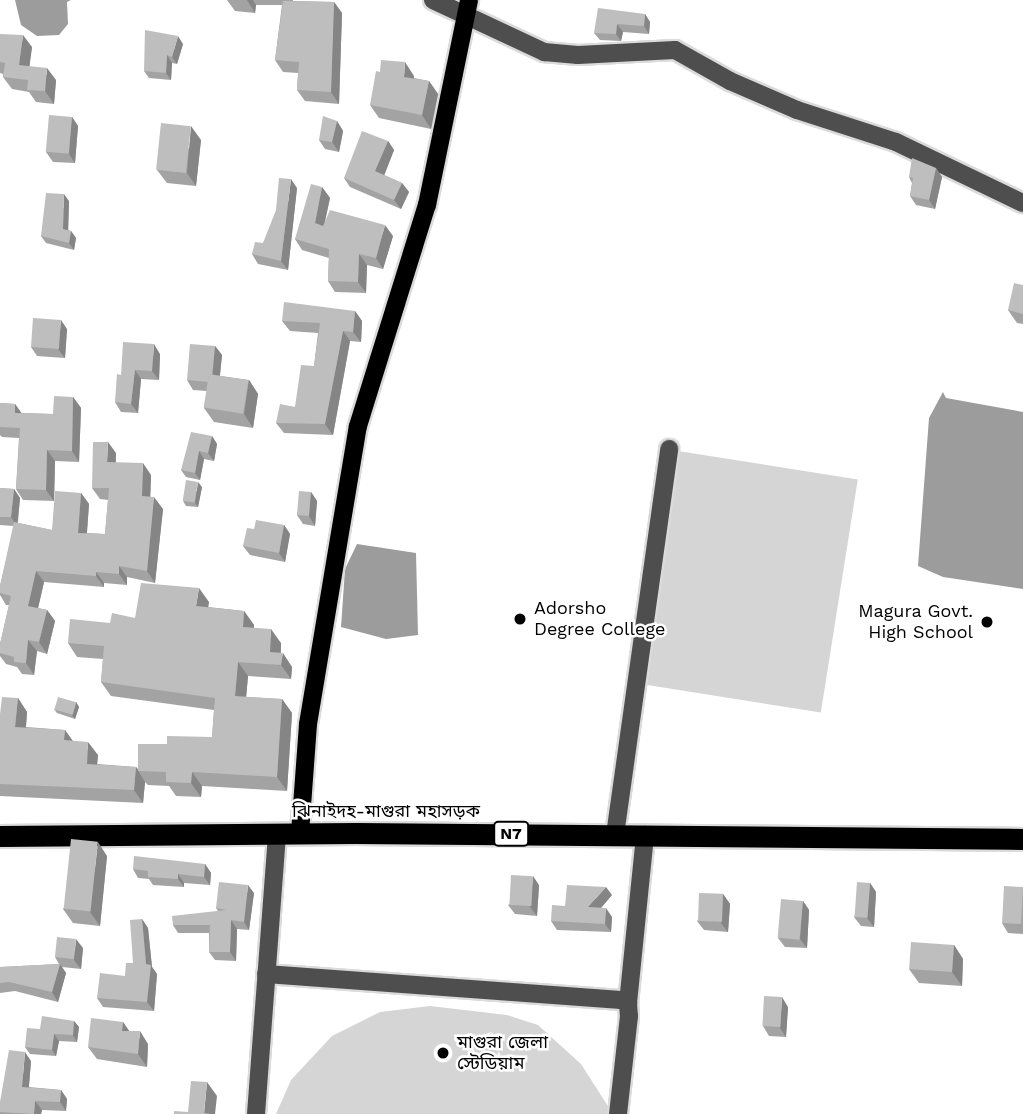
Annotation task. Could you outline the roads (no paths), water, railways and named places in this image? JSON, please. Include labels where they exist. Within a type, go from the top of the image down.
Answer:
[{"type":"highway","name":"ঝিনাইদহ-মাগুরা মহাসড়ক","points":[[0,836],[645,835],[1023,839]]},
{"type":"main road","points":[[300,834],[308,724],[358,426],[427,205],[467,8]]},
{"type":"street","points":[[433,0],[467,8],[544,52],[578,55],[675,50],[730,81],[797,110],[896,142],[1023,203]]},
{"type":"street","points":[[615,835],[669,449]]},
{"type":"street","points":[[256,1114],[277,834]]},
{"type":"street","points":[[618,1114],[645,835]]},
{"type":"street","points":[[266,974],[628,1003]]},
{"type":"place","name":"Adorsho Degree College","points":[[520,619]]},
{"type":"place","name":"Magura Govt. High School","points":[[987,622]]},
{"type":"place","name":"মাগুরা জেলা স্টেডিয়াম","points":[[443,1053]]}]
